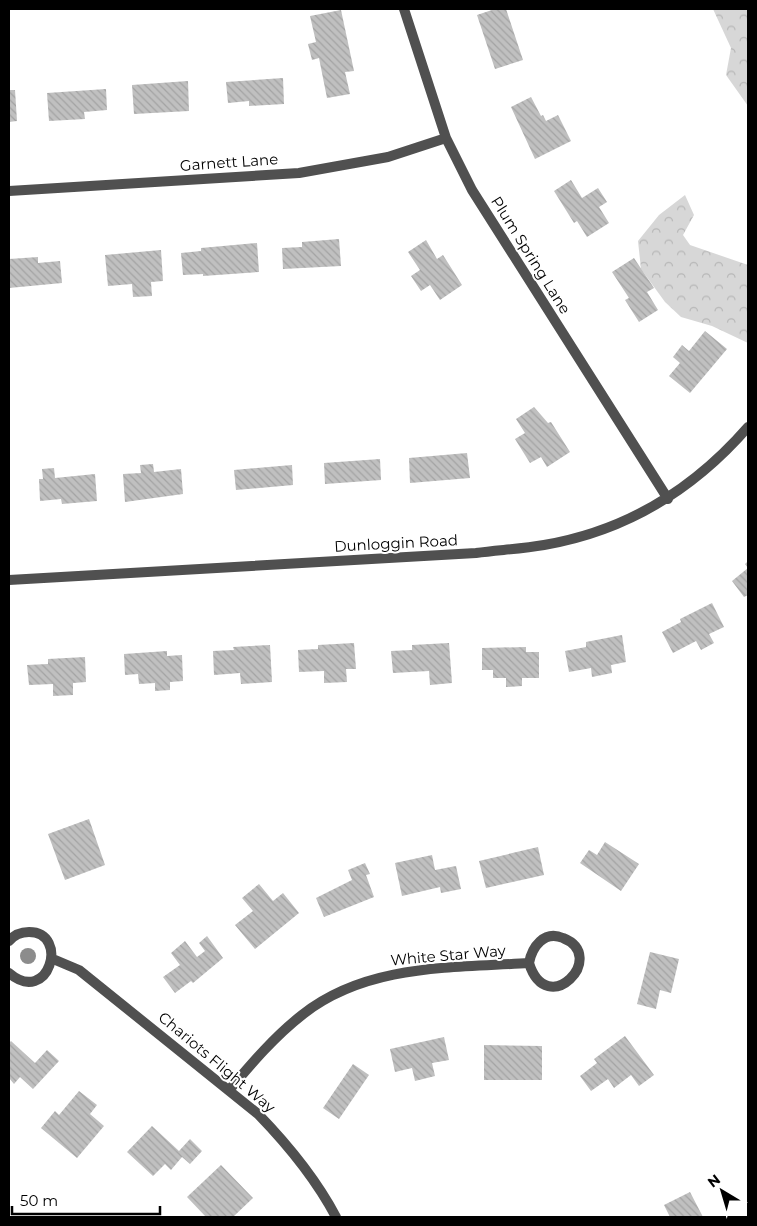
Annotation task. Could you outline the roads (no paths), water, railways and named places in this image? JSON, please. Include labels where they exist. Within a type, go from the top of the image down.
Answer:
[{"type":"street","name":"Plum Spring Lane","points":[[404,9],[446,138],[472,190],[668,499]]},
{"type":"street","name":"Garnett Lane","points":[[9,191],[299,173],[388,157],[446,138]]},
{"type":"street","name":"Dunloggin Road","points":[[9,580],[476,553],[536,546],[590,534],[626,522],[668,499],[706,471],[748,427]]},
{"type":"street","points":[[9,941],[13,936],[22,932],[33,932],[42,936],[50,945],[53,959],[49,970],[41,978],[29,982],[16,979],[9,973]]},
{"type":"street","points":[[551,936],[562,937],[572,943],[578,952],[580,965],[576,976],[565,985],[553,987],[540,983],[533,975],[529,963],[531,951],[538,942],[551,936]]},
{"type":"street","name":"Chariots Flight Way","points":[[53,959],[79,970],[230,1089],[281,1138],[328,1202],[336,1217]]},
{"type":"street","name":"White Star Way","points":[[230,1089],[260,1055],[302,1014],[356,985],[388,975],[421,970],[529,963]]}]
